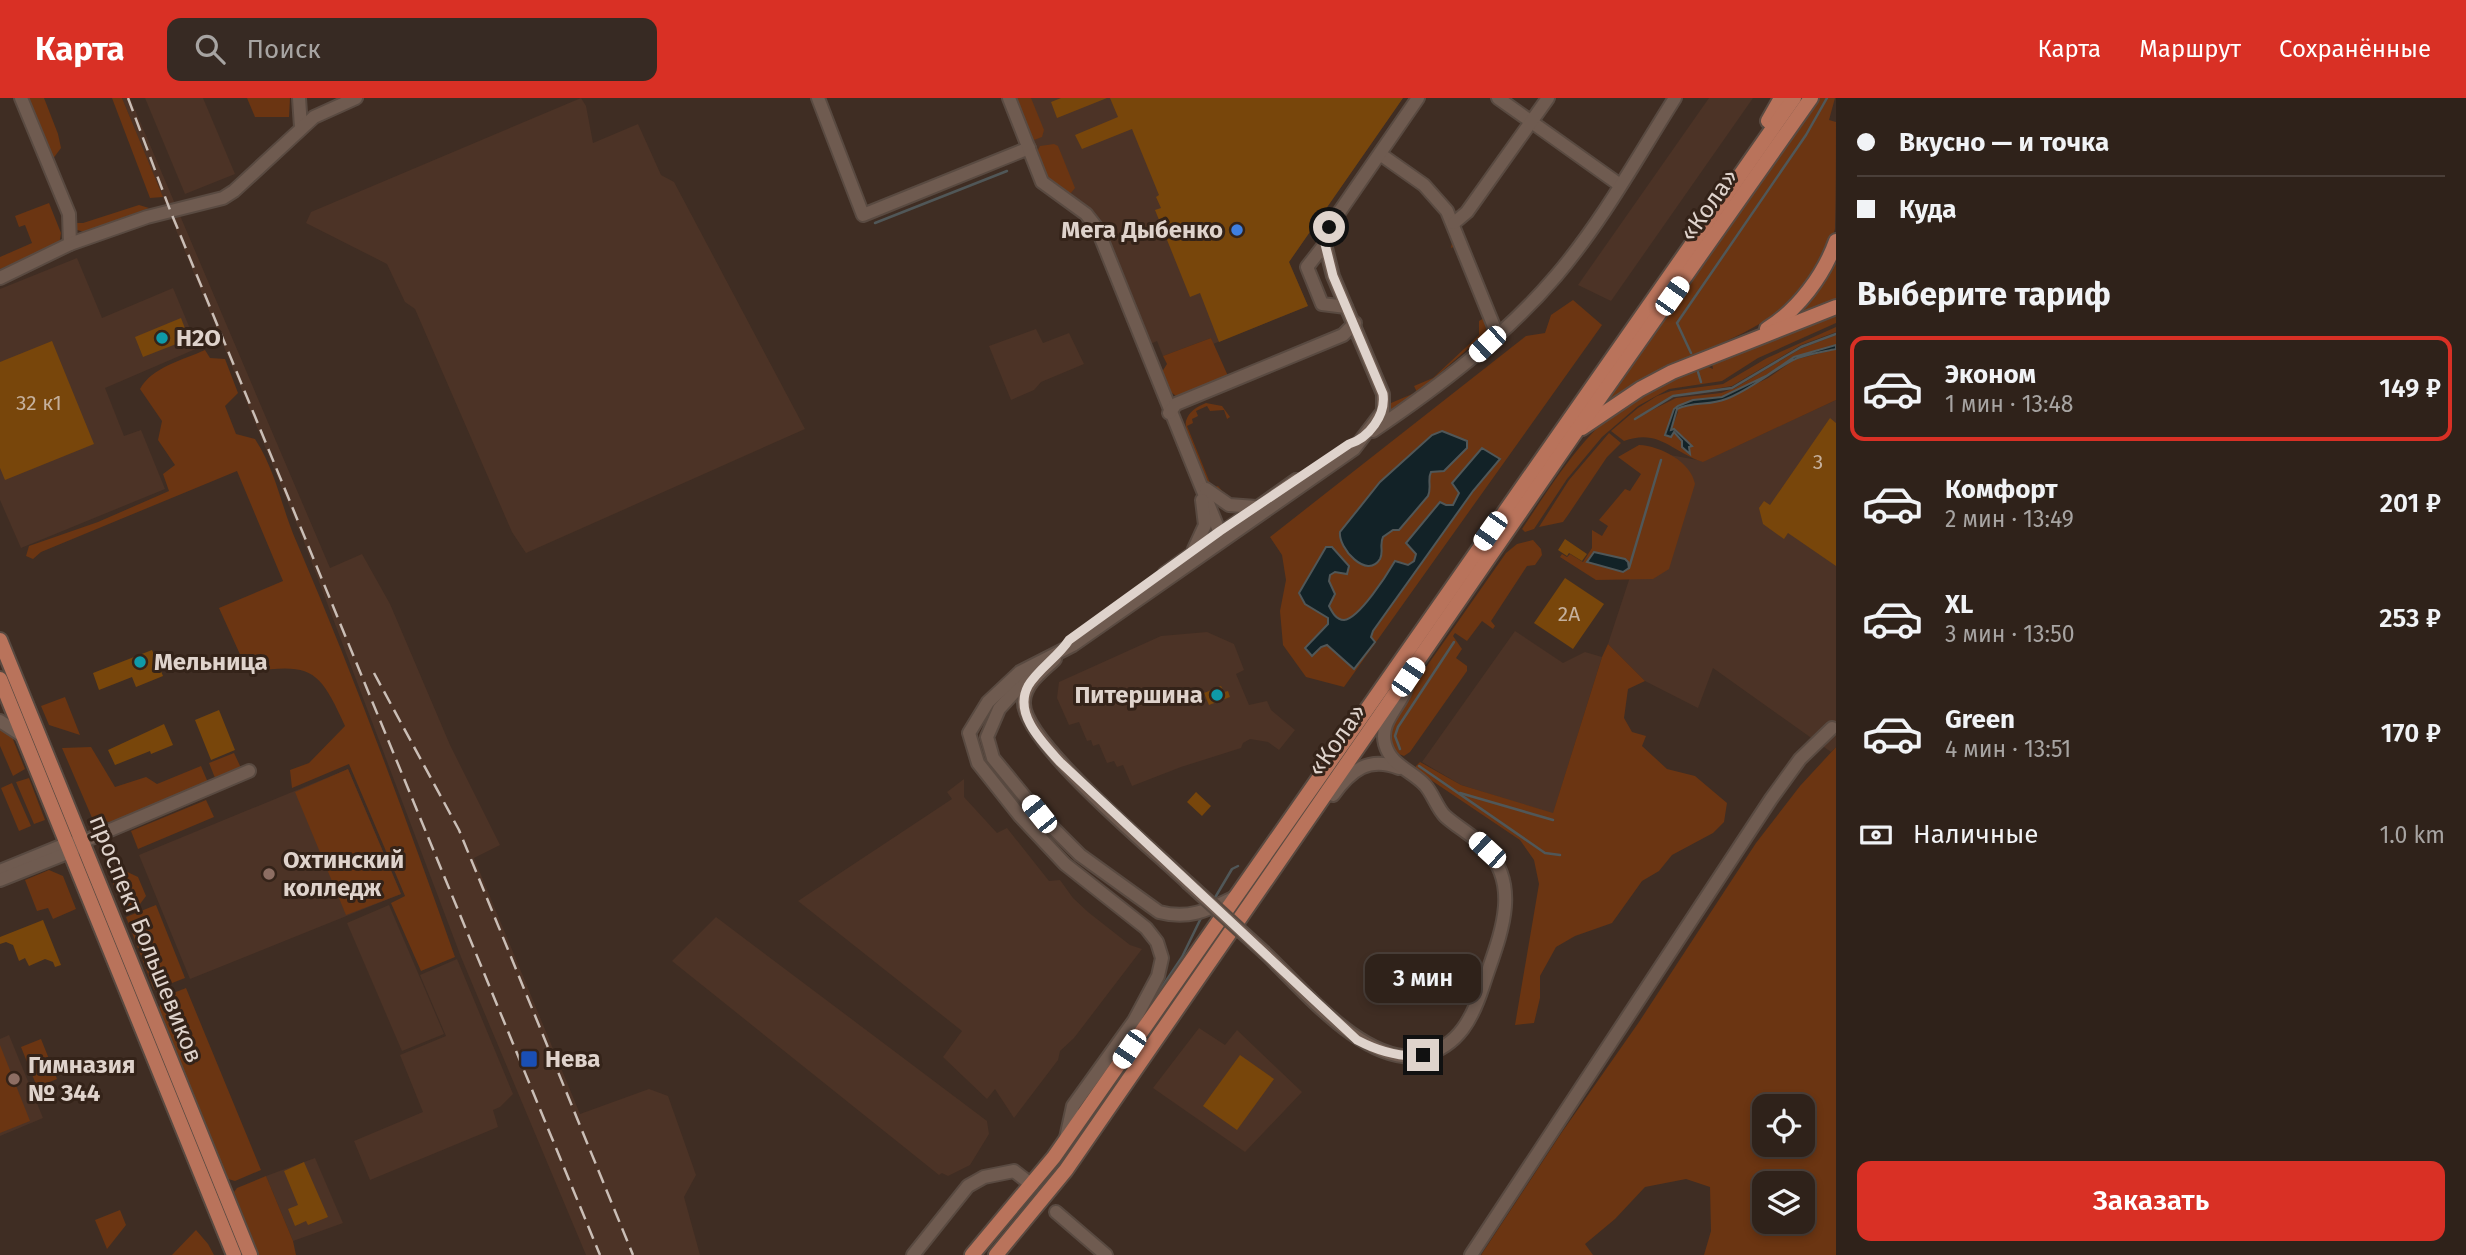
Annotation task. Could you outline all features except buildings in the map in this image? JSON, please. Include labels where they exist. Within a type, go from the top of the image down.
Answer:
[{"type":"main road","points":[[1718,206],[1743,158],[1781,98]]},
{"type":"main road","name":"«Кола»","points":[[972,1255],[1065,1142],[1794,98]]},
{"type":"main road","name":"«Кола»","points":[[996,1255],[1043,1199],[1811,98]]},
{"type":"main road","points":[[1709,358],[1752,338],[1792,309],[1823,269],[1836,241]]},
{"type":"main road","points":[[1576,433],[1640,389],[1672,372],[1836,307]]},
{"type":"main road","name":"проспект Большевиков","points":[[0,640],[4,663],[82,842],[250,1255]]},
{"type":"main road","name":"проспект Большевиков","points":[[0,678],[234,1255]]},
{"type":"street","points":[[21,98],[69,214],[70,244]]},
{"type":"street","points":[[299,98],[301,127]]},
{"type":"street","points":[[0,278],[70,244],[170,210],[223,198],[234,191],[301,127],[323,112],[356,98]]},
{"type":"street","points":[[818,98],[863,215],[1028,148]]},
{"type":"street","points":[[1009,98],[1042,182],[1086,214],[1097,228],[1154,374],[1164,391],[1169,413]]},
{"type":"street","points":[[1346,307],[1322,304],[1307,267],[1325,244],[1329,227],[1418,98]]},
{"type":"street","points":[[1498,98],[1620,185]]},
{"type":"street","points":[[1454,223],[1467,212],[1548,98]]},
{"type":"street","points":[[1408,677],[1408,689],[1388,719],[1384,737],[1394,762],[1424,784],[1444,814],[1487,850],[1497,864],[1504,885],[1506,906],[1503,925],[1475,1010],[1462,1031],[1441,1049],[1407,1057],[1371,1048],[1357,1040],[1060,762],[1034,731],[1025,713],[1024,701],[1028,685],[1062,652],[1069,640],[1192,553],[1219,538],[1256,507],[1425,396],[1497,334],[1558,273],[1620,185],[1675,98]]},
{"type":"street","points":[[1380,155],[1432,192],[1454,223],[1497,334]]},
{"type":"street","points":[[1235,898],[1197,915],[1172,916],[1159,912],[1080,855],[1039,814],[993,758],[987,737],[999,709],[1021,681],[1219,538],[1354,449],[1379,419],[1384,404],[1355,323],[1333,276],[1325,244]]},
{"type":"street","points":[[1169,413],[1184,401],[1343,335],[1355,323]]},
{"type":"street","points":[[1154,374],[1157,394],[1169,413],[1219,538]]},
{"type":"street","points":[[1164,391],[1184,401]]},
{"type":"street","points":[[1203,493],[1229,505],[1256,507]]},
{"type":"street","points":[[1192,553],[1205,525],[1203,493]]},
{"type":"street","points":[[1062,652],[1020,672],[988,702],[969,733],[978,763],[1065,864],[1146,928],[1157,942],[1162,958],[1158,976],[1134,1021],[1073,1106],[1065,1142]]},
{"type":"street","points":[[0,721],[23,736]]},
{"type":"street","points":[[1471,1255],[1771,799],[1800,759],[1832,727]]},
{"type":"street","points":[[1306,824],[1315,819],[1346,777],[1358,768],[1381,762],[1406,771]]},
{"type":"street","points":[[0,880],[249,771]]},
{"type":"street","points":[[0,871],[68,848]]},
{"type":"street","points":[[913,1255],[968,1186],[984,1177],[1014,1171],[1031,1185]]},
{"type":"street","points":[[1043,1199],[1105,1255]]},
{"type":"shaded area","points":[[28,98],[44,98],[58,134],[61,148],[52,160]]},
{"type":"shaded area","points":[[112,98],[122,98],[163,197],[150,198]]},
{"type":"shaded area","points":[[122,98],[130,98],[330,568],[362,554],[390,604],[450,745],[500,845],[474,858],[580,1114],[649,1089],[668,1096],[696,1175],[684,1197],[700,1255],[586,1255],[461,957],[304,542]]},
{"type":"shaded area","points":[[145,98],[203,98],[235,174],[185,194]]},
{"type":"shaded area","points":[[247,98],[290,98],[289,117],[255,117]]},
{"type":"shaded area","points":[[581,98],[586,106],[593,143],[638,124],[661,175],[674,182],[805,429],[526,553],[512,532],[415,309],[405,302],[387,264],[306,223],[311,212]]},
{"type":"shaded area","name":"Мега Дыбенко","points":[[1012,98],[1403,98],[1289,262],[1308,306],[1213,344],[1211,338],[1163,356],[1157,341],[1148,345],[1100,219],[1049,182]]},
{"type":"shaded area","points":[[1014,98],[1031,98],[1044,130],[1042,137],[1034,140],[1031,138]]},
{"type":"shaded area","points":[[1709,98],[1753,98],[1611,301],[1578,285]]},
{"type":"shaded area","points":[[1818,98],[1835,98],[1829,120],[1836,122],[1835,229],[1824,260],[1807,285],[1787,305],[1763,322],[1648,376],[1609,402],[1607,400]]},
{"type":"shaded area","points":[[1040,146],[1058,146],[1075,188],[1070,194],[1066,195],[1049,182],[1035,156]]},
{"type":"shaded area","points":[[49,203],[61,233],[60,240],[50,248],[0,269],[0,257],[32,243],[25,225],[19,227],[15,216]]},
{"type":"shaded area","points":[[139,205],[149,208],[84,232],[74,229],[73,223],[83,223]]},
{"type":"shaded area","points":[[1455,241],[1487,324],[1485,334],[1417,393],[1381,420],[1388,398],[1391,403],[1417,392],[1414,386],[1433,378],[1479,335],[1479,321],[1484,318],[1456,246],[1451,248],[1452,242]]},
{"type":"shaded area","points":[[77,258],[102,318],[173,288],[198,348],[105,388],[124,436],[141,430],[165,489],[21,548],[0,500],[0,289]]},
{"type":"shaded area","points":[[1836,260],[1836,301],[1790,319],[1825,281]]},
{"type":"shaded area","points":[[1573,300],[1602,325],[1344,687],[1306,677],[1283,645],[1280,611],[1286,580],[1282,555],[1270,537],[1526,336],[1545,333],[1551,315]]},
{"type":"shaded area","points":[[1836,310],[1836,323],[1758,358],[1722,381],[1669,389],[1638,406],[1602,437],[1567,479],[1534,529],[1525,532],[1522,529],[1579,448],[1621,407],[1672,379],[1704,365],[1713,369],[1712,363]]},
{"type":"shaded area","points":[[1836,327],[1836,332],[1801,345],[1732,386],[1673,396],[1634,419],[1676,398],[1721,393],[1735,388],[1800,349],[1836,335],[1836,345],[1794,357],[1766,376],[1722,397],[1693,400],[1674,409],[1665,435],[1674,432],[1689,453],[1691,445],[1675,429],[1671,430],[1677,409],[1696,402],[1726,399],[1768,378],[1794,360],[1836,349],[1836,400],[1703,462],[1656,439],[1647,437],[1624,441],[1611,431],[1657,396],[1671,391],[1723,384],[1767,358]]},
{"type":"shaded area","points":[[1036,329],[1043,343],[1069,333],[1084,364],[1041,382],[1034,390],[1011,400],[989,346]]},
{"type":"shaded area","points":[[1211,338],[1228,376],[1176,396],[1168,390],[1160,375],[1167,364],[1163,356]]},
{"type":"shaded area","points":[[1836,345],[1836,349],[1793,360],[1743,391],[1726,399],[1677,409],[1671,430],[1674,429],[1692,446],[1689,447],[1690,454],[1682,447],[1682,441],[1674,432],[1671,437],[1665,435],[1674,409],[1678,406],[1693,400],[1722,397],[1766,376],[1794,357]]},
{"type":"shaded area","points":[[205,350],[210,358],[225,359],[238,393],[225,406],[236,434],[255,439],[274,477],[292,530],[379,748],[455,957],[421,971],[391,903],[405,896],[349,764],[292,788],[290,770],[309,763],[345,726],[328,692],[319,681],[300,670],[286,668],[248,672],[219,608],[283,581],[237,471],[41,552],[33,559],[26,556],[29,546],[98,522],[169,491],[163,474],[175,465],[158,440],[162,421],[140,389],[145,381],[160,370]]},
{"type":"shaded area","points":[[1836,400],[1836,747],[1831,752],[1713,668],[1698,708],[1645,681],[1608,644],[1670,455],[1703,461]]},
{"type":"shaded area","points":[[1206,403],[1222,406],[1230,417],[1227,419],[1224,410],[1210,411],[1207,406],[1196,411],[1198,416],[1187,426],[1212,488],[1218,486],[1228,501],[1216,495],[1207,483],[1187,435],[1186,421],[1187,418]]},
{"type":"shaded area","points":[[1442,431],[1467,441],[1467,448],[1444,471],[1431,472],[1428,496],[1399,530],[1393,530],[1383,537],[1380,559],[1374,565],[1361,564],[1348,553],[1340,532],[1380,482],[1432,435]]},
{"type":"shaded area","points":[[1609,433],[1621,443],[1607,457],[1563,522],[1539,527],[1569,480]]},
{"type":"shaded area","points":[[1639,445],[1656,448],[1674,457],[1688,469],[1695,484],[1669,569],[1653,579],[1596,580],[1560,557],[1562,554],[1567,557],[1570,554],[1583,562],[1592,548],[1592,530],[1602,536],[1608,526],[1599,520],[1625,489],[1630,491],[1641,474],[1618,457]]},
{"type":"shaded area","points":[[1482,448],[1500,459],[1473,491],[1373,631],[1371,637],[1375,642],[1354,669],[1327,645],[1312,656],[1305,648],[1328,624],[1328,618],[1305,604],[1299,593],[1326,547],[1332,547],[1349,566],[1347,574],[1335,572],[1330,575],[1329,581],[1335,594],[1329,606],[1337,617],[1344,620],[1365,604],[1395,561],[1408,565],[1414,561],[1416,554],[1406,543],[1440,502],[1453,505],[1459,493],[1452,483]]},
{"type":"shaded area","points":[[1533,540],[1541,549],[1542,555],[1535,565],[1527,566],[1491,621],[1495,626],[1493,629],[1482,621],[1467,641],[1455,633],[1453,636],[1462,649],[1456,658],[1467,666],[1467,671],[1410,752],[1404,756],[1396,753],[1391,740],[1391,728],[1401,703],[1506,553],[1517,544]]},
{"type":"shaded area","points":[[1594,552],[1625,559],[1629,568],[1623,572],[1587,562]]},
{"type":"shaded area","points":[[1515,631],[1563,663],[1585,652],[1602,657],[1553,814],[1461,785],[1422,762]]},
{"type":"shaded area","points":[[1207,632],[1234,644],[1244,670],[1236,674],[1249,705],[1267,701],[1271,710],[1295,730],[1279,750],[1268,742],[1250,739],[1243,743],[1241,748],[1132,786],[1123,765],[1117,767],[1114,761],[1107,763],[1099,744],[1093,746],[1091,740],[1087,741],[1079,722],[1069,725],[1057,698],[1059,682],[1161,636]]},
{"type":"shaded area","points":[[1608,644],[1645,681],[1628,689],[1624,718],[1632,732],[1646,736],[1642,746],[1667,769],[1695,776],[1727,803],[1724,822],[1713,833],[1672,855],[1659,871],[1642,881],[1612,923],[1575,936],[1556,947],[1540,976],[1540,998],[1534,1023],[1515,1025],[1539,884],[1534,860],[1520,840],[1416,770],[1416,766],[1420,762],[1461,785],[1553,813]]},
{"type":"shaded area","points":[[65,697],[80,735],[49,725],[41,706]]},
{"type":"shaded area","points":[[0,725],[10,732],[25,769],[13,776],[0,746]]},
{"type":"shaded area","points":[[91,747],[115,787],[146,777],[157,784],[201,766],[209,785],[119,823],[93,820],[62,748]]},
{"type":"shaded area","points":[[1836,747],[1836,1255],[1704,1255],[1711,1231],[1710,1187],[1686,1179],[1645,1187],[1615,1219],[1585,1244],[1593,1255],[1481,1255],[1639,1022],[1756,843],[1800,786]]},
{"type":"shaded area","points":[[234,753],[241,768],[217,783],[209,763]]},
{"type":"shaded area","name":"Охтинский колледж","points":[[348,769],[401,894],[190,979],[139,855]]},
{"type":"shaded area","points":[[348,769],[401,894],[346,915],[295,792]]},
{"type":"shaded area","points":[[29,778],[45,820],[34,824],[16,782]]},
{"type":"shaded area","points":[[964,779],[964,797],[997,833],[1007,828],[1049,881],[1060,880],[1088,912],[1130,945],[1142,949],[1074,1038],[1060,1051],[1058,1060],[1014,1118],[995,1089],[987,1099],[943,1057],[962,1031],[798,901],[952,799],[947,792]]},
{"type":"shaded area","points":[[12,783],[31,826],[19,831],[1,788]]},
{"type":"shaded area","points":[[206,800],[214,817],[138,849],[131,831]]},
{"type":"shaded area","points":[[121,869],[138,877],[146,896],[140,904],[125,911],[112,881],[124,876]]},
{"type":"shaded area","points":[[49,870],[63,876],[76,909],[53,919],[48,908],[37,911],[25,880]]},
{"type":"shaded area","points":[[156,905],[185,978],[154,990],[126,917]]},
{"type":"shaded area","points":[[389,905],[444,1034],[402,1051],[347,923]]},
{"type":"shaded area","points":[[716,917],[987,1121],[989,1134],[970,1165],[948,1176],[942,1173],[939,1175],[672,961]]},
{"type":"shaded area","points":[[457,959],[513,1094],[493,1110],[498,1127],[370,1180],[354,1141],[423,1112],[400,1055],[446,1036],[420,975]]},
{"type":"shaded area","points":[[186,988],[261,1170],[235,1181],[228,1179],[159,1010],[165,998]]},
{"type":"shaded area","points":[[1199,1028],[1225,1045],[1237,1030],[1302,1092],[1245,1152],[1153,1088]]},
{"type":"shaded area","name":"Гимназия № 344","points":[[9,1035],[43,1118],[0,1136],[0,1039]]},
{"type":"shaded area","points":[[41,1039],[57,1079],[37,1087],[21,1047]]},
{"type":"shaded area","points":[[0,1045],[30,1121],[0,1133]]},
{"type":"shaded area","points":[[315,1158],[343,1223],[293,1241],[266,1176]]},
{"type":"shaded area","points":[[266,1176],[293,1241],[296,1255],[259,1255],[234,1192],[237,1188]]},
{"type":"shaded area","points":[[120,1210],[126,1225],[107,1249],[95,1220]]},
{"type":"shaded area","points":[[196,1230],[214,1255],[172,1255]]},
{"type":"waterway","points":[[1691,353],[1677,323],[1806,135],[1827,98]]},
{"type":"waterway","points":[[875,223],[1007,171]]},
{"type":"waterway","points":[[1635,419],[1673,396],[1732,388],[1801,347],[1836,334]]},
{"type":"waterway","points":[[1698,372],[1701,382]]},
{"type":"waterway","points":[[1629,568],[1661,460]]},
{"type":"waterway","points":[[1400,749],[1395,736],[1398,727],[1454,642]]},
{"type":"waterway","points":[[1419,766],[1545,853],[1560,855]]},
{"type":"waterway","points":[[1460,793],[1553,820]]},
{"type":"waterway","points":[[1213,901],[1232,869],[1238,866]]},
{"type":"waterway","points":[[1148,1008],[1182,957],[1201,918]]},
{"type":"railway","points":[[128,98],[170,210],[600,1255]]},
{"type":"railway","points":[[374,673],[459,830],[633,1255]]},
{"type":"place","name":"Мега Дыбенко","points":[[1237,230]]},
{"type":"place","name":"H2O","points":[[162,338]]},
{"type":"place","name":"Мельница","points":[[140,662]]},
{"type":"place","name":"Питершина","points":[[1217,695]]},
{"type":"place","name":"Охтинский колледж","points":[[269,874]]},
{"type":"place","name":"Нева","points":[[529,1059]]},
{"type":"place","name":"Гимназия № 344","points":[[14,1079]]},
{"type":"route","points":[[1329,227],[1325,244],[1333,276],[1383,394],[1383,411],[1379,419],[1359,441],[1349,444],[1220,531],[1069,640],[1062,652],[1028,685],[1024,701],[1025,713],[1034,731],[1060,762],[1357,1040],[1390,1054],[1407,1057],[1423,1055]]}]
